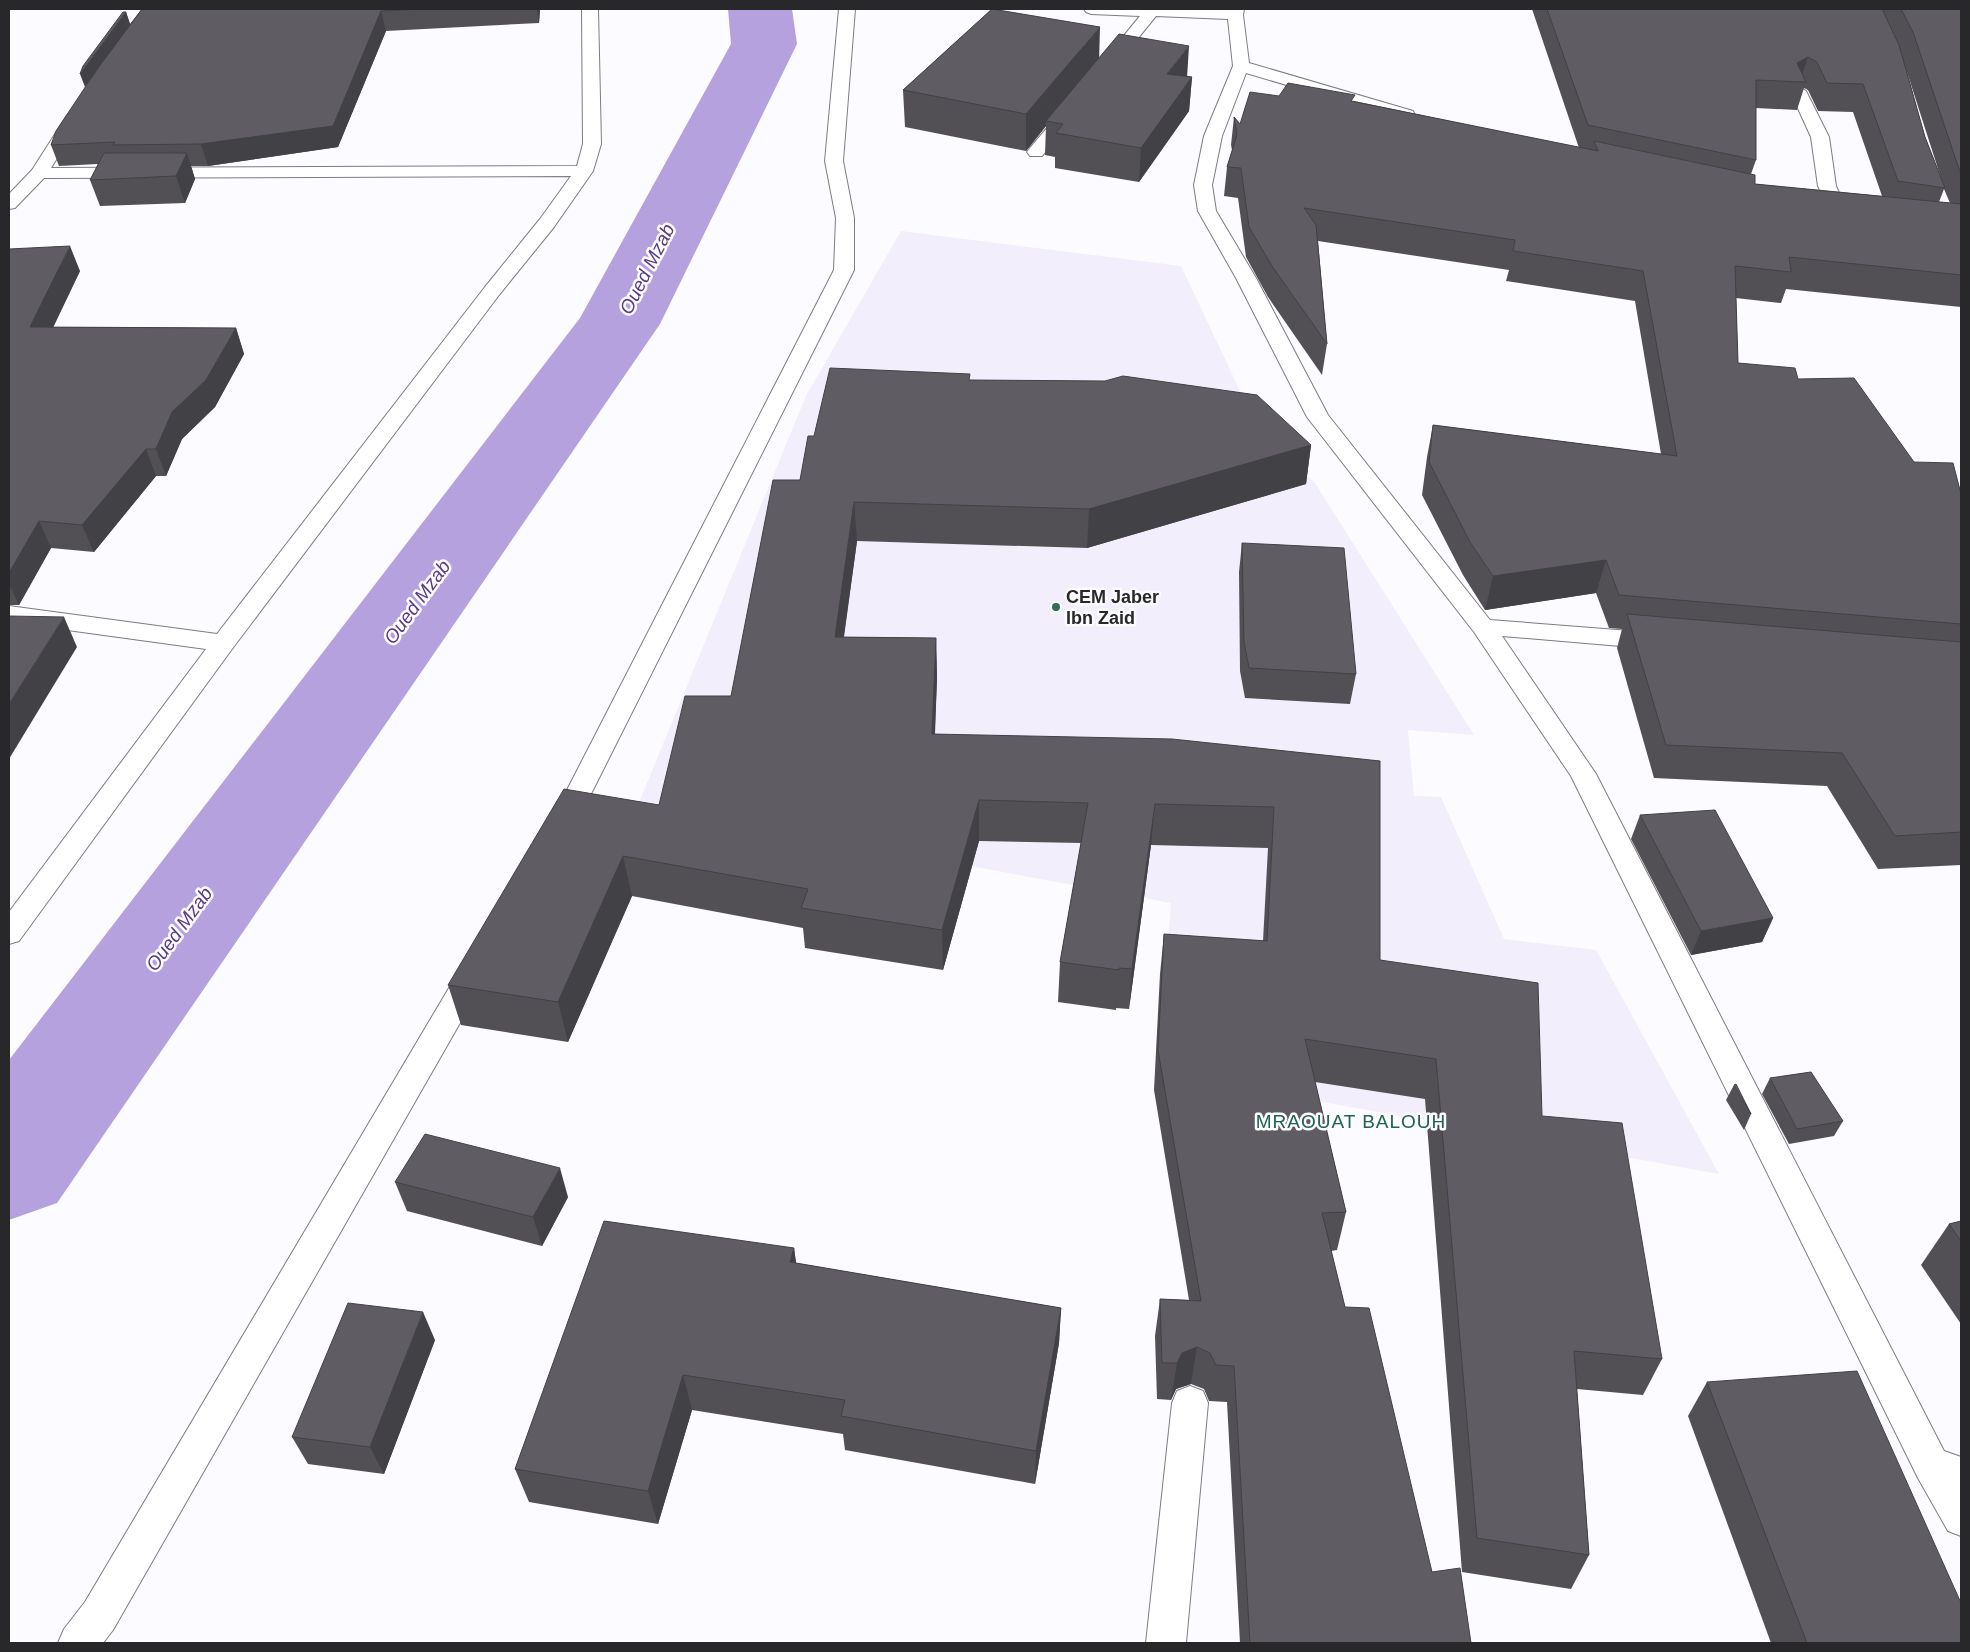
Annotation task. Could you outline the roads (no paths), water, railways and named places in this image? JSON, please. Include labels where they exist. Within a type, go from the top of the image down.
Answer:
[{"type":"street","points":[[9,933],[223,643],[492,290],[547,223],[584,171],[592,144],[590,9]]},
{"type":"street","points":[[550,842],[580,790],[844,270],[845,218],[834,161],[847,9]]},
{"type":"street","points":[[1091,9],[1236,12],[1241,66],[1213,136],[1203,185],[1207,211],[1236,261],[1318,417],[1483,627],[1583,774],[1946,1470],[1961,1518]]},
{"type":"street","points":[[1098,77],[1153,10]]},
{"type":"street","points":[[1241,66],[1423,120]]},
{"type":"street","points":[[1798,91],[1820,137],[1827,186],[1838,211]]},
{"type":"street","points":[[1036,152],[1079,100]]},
{"type":"street","points":[[9,204],[39,173],[86,101]]},
{"type":"street","points":[[39,173],[584,171]]},
{"type":"street","points":[[1818,208],[1856,214]]},
{"type":"street","points":[[9,614],[223,643]]},
{"type":"street","points":[[1483,627],[1682,643]]},
{"type":"street","points":[[78,1643],[99,1616],[485,954]]},
{"type":"street","points":[[1166,1643],[1190,1403]]},
{"type":"waterway","name":"Oued Mzab","points":[[9,1163],[618,324],[764,44],[760,9]]},
{"type":"place","name":"CEM Jaber Ibn Zaid","points":[[1056,607]]},
{"type":"district","name":"MRAOUAT BALOUH","points":[[1351,1121]]}]
